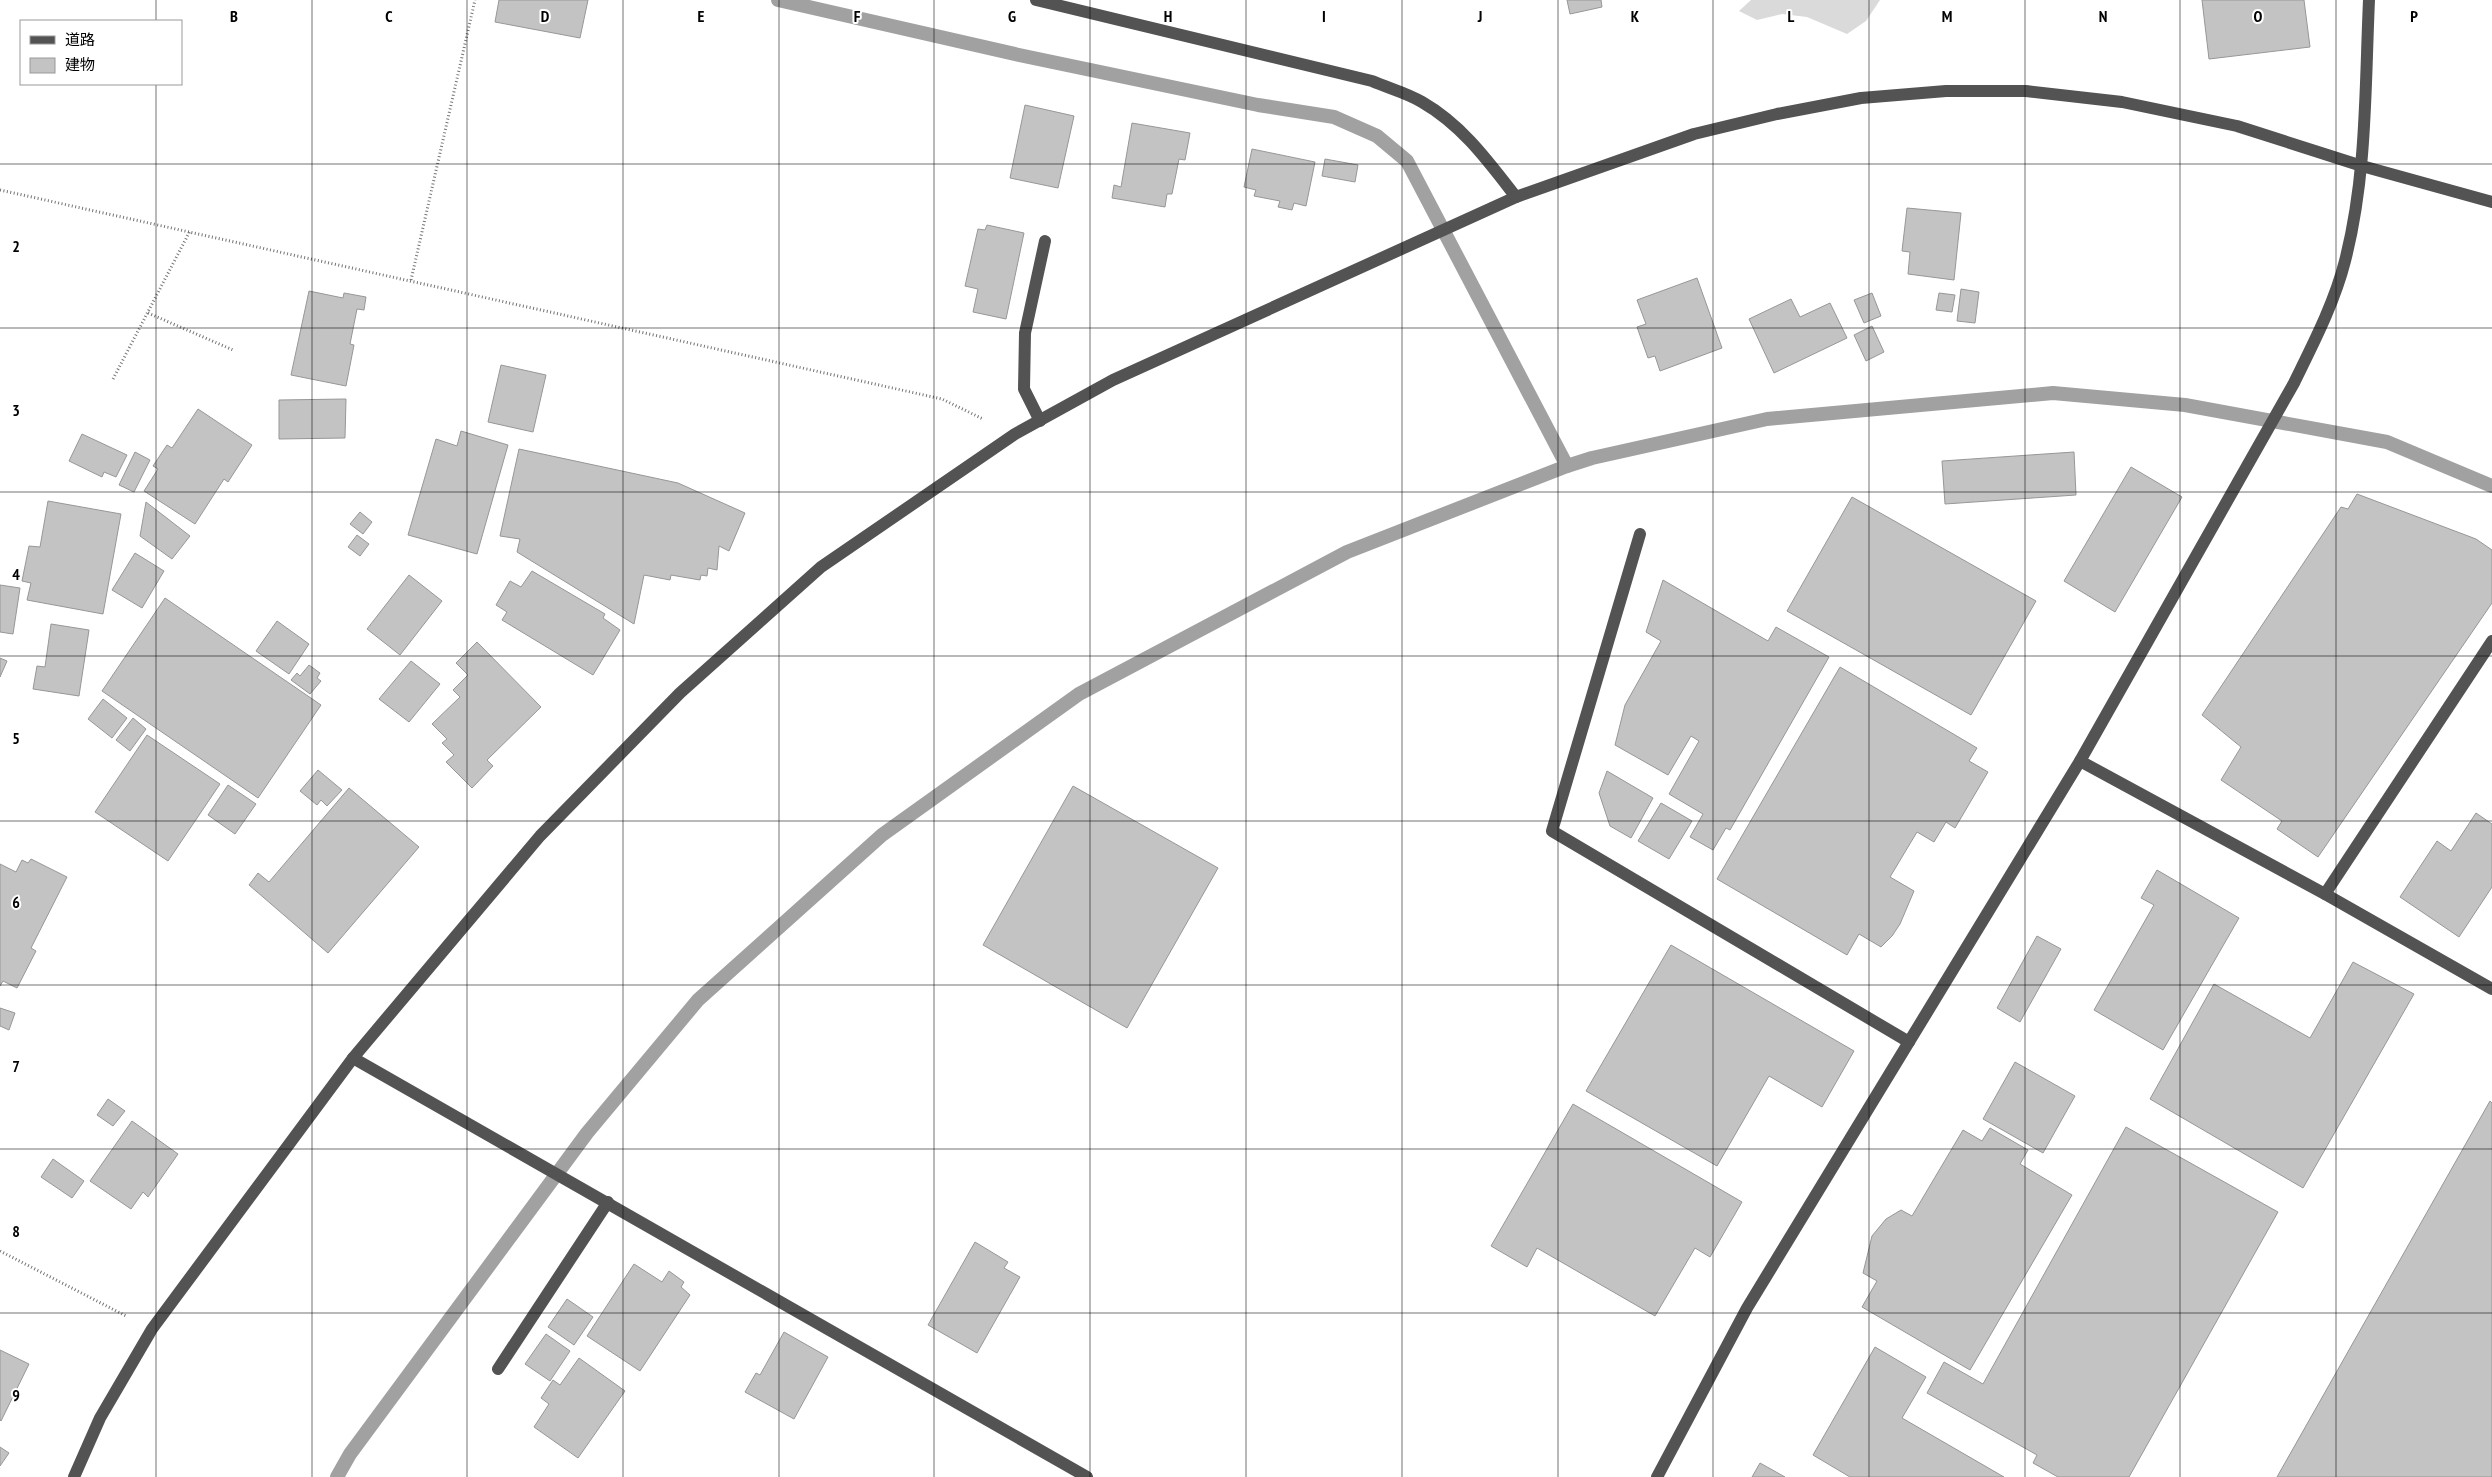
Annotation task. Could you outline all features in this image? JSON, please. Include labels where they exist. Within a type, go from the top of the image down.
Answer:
[{"type":"street","points":[[1036,0],[1363,79],[1421,101],[1456,125],[1485,157],[1516,197]]},
{"type":"street","points":[[1657,1477],[1747,1308],[2080,761],[2294,383],[2324,323],[2345,261],[2362,166],[2369,0]]},
{"type":"street","points":[[74,1477],[100,1418],[152,1329],[353,1058],[540,836],[680,693],[821,567],[1015,434],[1112,380],[1516,197],[1694,134],[1777,114],[1861,98],[1946,91],[2026,91],[2122,102],[2237,126],[2362,166],[2492,202]]},
{"type":"street","points":[[1040,421],[1024,389],[1025,333],[1044,241]]},
{"type":"street","points":[[1640,534],[1552,831],[1909,1042]]},
{"type":"street","points":[[2325,894],[2492,642]]},
{"type":"street","points":[[2080,761],[2325,894],[2492,990]]},
{"type":"street","points":[[353,1058],[1087,1477]]},
{"type":"street","points":[[498,1369],[608,1202]]},
{"type":"path","points":[[411,280],[475,0]]},
{"type":"path","points":[[0,190],[942,399],[1015,434]]},
{"type":"path","points":[[113,379],[190,231]]},
{"type":"path","points":[[148,313],[233,350]]},
{"type":"path","points":[[0,1251],[23,1260],[152,1329]]},
{"type":"shaded area","points":[[1751,0],[1880,0],[1866,21],[1847,34],[1807,17],[1782,14],[1757,20],[1739,11]]},
{"type":"building","points":[[499,0],[588,0],[580,38],[495,22]]},
{"type":"building","points":[[1567,0],[1601,0],[1602,7],[1570,14]]},
{"type":"building","points":[[2202,0],[2304,0],[2310,47],[2209,59]]},
{"type":"building","points":[[1025,105],[1074,116],[1058,188],[1010,178]]},
{"type":"building","points":[[1132,123],[1190,133],[1185,160],[1179,159],[1172,194],[1167,194],[1165,207],[1112,198],[1114,185],[1121,187]]},
{"type":"building","points":[[1252,149],[1315,162],[1306,206],[1294,203],[1292,210],[1278,207],[1280,201],[1254,196],[1256,190],[1244,187]]},
{"type":"building","points":[[1325,159],[1358,165],[1355,182],[1322,176]]},
{"type":"building","points":[[1907,208],[1961,213],[1954,280],[1908,274],[1910,252],[1902,251]]},
{"type":"building","points":[[987,225],[1024,233],[1006,319],[973,312],[978,289],[965,286],[978,229],[985,230]]},
{"type":"building","points":[[1697,278],[1722,348],[1660,371],[1655,356],[1648,358],[1637,327],[1646,324],[1637,300]]},
{"type":"building","points":[[1961,289],[1979,292],[1975,323],[1957,321]]},
{"type":"building","points":[[309,291],[343,298],[344,293],[366,297],[364,310],[357,309],[350,344],[354,345],[346,386],[291,375]]},
{"type":"building","points":[[1872,293],[1881,316],[1864,323],[1854,300]]},
{"type":"building","points":[[1939,293],[1955,295],[1952,312],[1936,310]]},
{"type":"building","points":[[1791,299],[1800,317],[1830,303],[1847,338],[1774,373],[1749,319]]},
{"type":"building","points":[[1872,326],[1884,352],[1866,361],[1854,335]]},
{"type":"building","points":[[501,365],[546,375],[533,432],[488,422]]},
{"type":"building","points":[[346,399],[345,438],[279,439],[279,400]]},
{"type":"building","points":[[198,409],[252,445],[228,482],[224,479],[195,524],[144,491],[158,469],[153,466],[167,445],[172,448]]},
{"type":"building","points":[[461,431],[508,445],[477,554],[408,535],[436,439],[457,446]]},
{"type":"building","points":[[82,434],[127,455],[116,477],[104,472],[102,477],[69,461]]},
{"type":"building","points":[[519,449],[678,483],[745,513],[729,551],[719,546],[717,570],[708,568],[707,576],[701,575],[700,580],[671,575],[670,580],[644,575],[634,624],[517,552],[520,539],[500,536]]},
{"type":"building","points":[[135,452],[150,460],[134,492],[119,485]]},
{"type":"building","points":[[2074,452],[2076,495],[1945,504],[1942,461]]},
{"type":"building","points":[[2131,467],[2182,497],[2115,612],[2064,581]]},
{"type":"building","points":[[2357,494],[2476,539],[2492,550],[2492,603],[2318,857],[2277,829],[2282,821],[2221,780],[2241,747],[2202,715],[2341,507],[2348,509]]},
{"type":"building","points":[[1852,497],[2036,601],[1971,715],[1787,611]]},
{"type":"building","points":[[48,501],[121,514],[103,614],[27,600],[31,583],[22,581],[29,546],[40,547]]},
{"type":"building","points":[[146,502],[190,536],[172,559],[140,536]]},
{"type":"building","points":[[360,512],[372,522],[363,534],[350,524]]},
{"type":"building","points":[[357,535],[369,544],[360,556],[348,547]]},
{"type":"building","points":[[135,553],[164,571],[142,608],[112,590]]},
{"type":"building","points":[[532,571],[605,614],[603,618],[620,630],[593,675],[502,620],[507,612],[496,605],[510,581],[521,587]]},
{"type":"building","points":[[409,575],[442,601],[400,655],[367,629]]},
{"type":"building","points":[[1663,580],[1768,641],[1776,627],[1829,657],[1730,830],[1726,828],[1713,850],[1690,837],[1703,814],[1669,794],[1699,741],[1691,736],[1668,775],[1615,745],[1625,705],[1661,641],[1646,632]]},
{"type":"building","points":[[0,585],[20,588],[13,634],[0,632]]},
{"type":"building","points":[[165,598],[321,705],[258,798],[102,691]]},
{"type":"building","points":[[277,621],[309,644],[289,674],[256,651]]},
{"type":"building","points":[[51,624],[89,630],[79,696],[33,689],[37,666],[45,667]]},
{"type":"building","points":[[477,642],[541,707],[487,760],[493,766],[472,788],[446,762],[454,755],[442,743],[447,739],[432,724],[460,697],[453,690],[468,675],[456,663]]},
{"type":"building","points":[[0,658],[7,661],[0,677]]},
{"type":"building","points":[[411,661],[440,684],[409,722],[379,699]]},
{"type":"building","points":[[309,665],[320,673],[317,678],[321,681],[310,694],[291,680],[297,673],[300,676]]},
{"type":"building","points":[[1840,667],[1977,748],[1969,761],[1988,772],[1955,828],[1946,822],[1934,842],[1917,832],[1890,877],[1914,891],[1900,924],[1892,936],[1881,947],[1859,934],[1847,955],[1717,879]]},
{"type":"building","points":[[103,699],[127,718],[112,738],[88,719]]},
{"type":"building","points":[[133,718],[146,729],[130,751],[116,740]]},
{"type":"building","points":[[147,735],[220,784],[168,861],[95,812]]},
{"type":"building","points":[[318,770],[342,790],[327,806],[321,800],[317,805],[300,791]]},
{"type":"building","points":[[1607,771],[1653,798],[1631,838],[1610,826],[1599,793]]},
{"type":"building","points":[[228,785],[256,804],[235,834],[208,815]]},
{"type":"building","points":[[1073,786],[1218,868],[1127,1028],[983,945]]},
{"type":"building","points":[[349,788],[419,847],[328,953],[249,885],[258,873],[269,882]]},
{"type":"building","points":[[1661,803],[1692,821],[1669,859],[1638,841]]},
{"type":"building","points":[[2476,813],[2492,824],[2492,887],[2459,937],[2400,897],[2437,841],[2451,851]]},
{"type":"building","points":[[31,859],[67,877],[31,948],[36,951],[17,988],[3,981],[0,986],[0,864],[16,872],[22,860],[28,863]]},
{"type":"building","points":[[2157,870],[2239,918],[2163,1050],[2094,1010],[2154,905],[2141,898]]},
{"type":"building","points":[[2037,936],[2061,949],[2020,1022],[1997,1008]]},
{"type":"building","points":[[1671,945],[1854,1051],[1822,1107],[1769,1076],[1717,1166],[1586,1091]]},
{"type":"building","points":[[2353,962],[2414,994],[2303,1188],[2150,1099],[2214,984],[2310,1038]]},
{"type":"building","points":[[0,1008],[15,1013],[9,1030],[0,1026]]},
{"type":"building","points":[[2015,1062],[2075,1096],[2043,1153],[1983,1119]]},
{"type":"building","points":[[108,1099],[125,1111],[113,1126],[97,1115]]},
{"type":"building","points":[[2490,1101],[2492,1103],[2492,1477],[2277,1477]]},
{"type":"building","points":[[1573,1104],[1742,1202],[1710,1257],[1695,1248],[1655,1316],[1537,1248],[1527,1267],[1491,1246]]},
{"type":"building","points":[[132,1121],[178,1154],[148,1197],[143,1192],[131,1209],[90,1181]]},
{"type":"building","points":[[2126,1127],[2278,1212],[2129,1477],[2058,1477],[2033,1463],[2037,1455],[1927,1393],[1944,1362],[1983,1384]]},
{"type":"building","points":[[1990,1128],[2028,1150],[2020,1164],[2072,1195],[1970,1370],[1862,1307],[1877,1281],[1863,1273],[1872,1236],[1886,1219],[1901,1210],[1912,1216],[1963,1130],[1982,1141]]},
{"type":"building","points":[[53,1159],[84,1181],[72,1198],[41,1177]]},
{"type":"building","points":[[975,1242],[1008,1262],[1004,1268],[1020,1277],[977,1353],[928,1325]]},
{"type":"building","points":[[634,1264],[662,1282],[669,1271],[684,1282],[681,1287],[690,1295],[640,1371],[587,1336]]},
{"type":"building","points":[[567,1299],[593,1317],[574,1345],[548,1327]]},
{"type":"building","points":[[784,1332],[828,1357],[794,1419],[745,1392],[756,1373],[760,1375]]},
{"type":"building","points":[[546,1334],[570,1351],[550,1381],[525,1364]]},
{"type":"building","points":[[1875,1347],[1926,1377],[1902,1418],[2004,1477],[1850,1477],[1813,1455]]},
{"type":"building","points":[[0,1350],[29,1364],[1,1421],[0,1420]]},
{"type":"building","points":[[579,1358],[625,1391],[578,1458],[534,1427],[549,1404],[541,1398],[553,1380],[560,1385]]},
{"type":"building","points":[[0,1447],[9,1453],[0,1466]]},
{"type":"building","points":[[1760,1463],[1785,1477],[1752,1477]]},
{"type":"waterway","points":[[778,0],[1019,55],[1258,105],[1334,117],[1377,136],[1407,161],[1567,466]]},
{"type":"waterway","points":[[337,1477],[350,1454],[587,1133],[698,1000],[882,835],[1079,694],[1347,552],[1592,458],[1767,419],[2053,393],[2185,405],[2387,442],[2492,486]]}]
